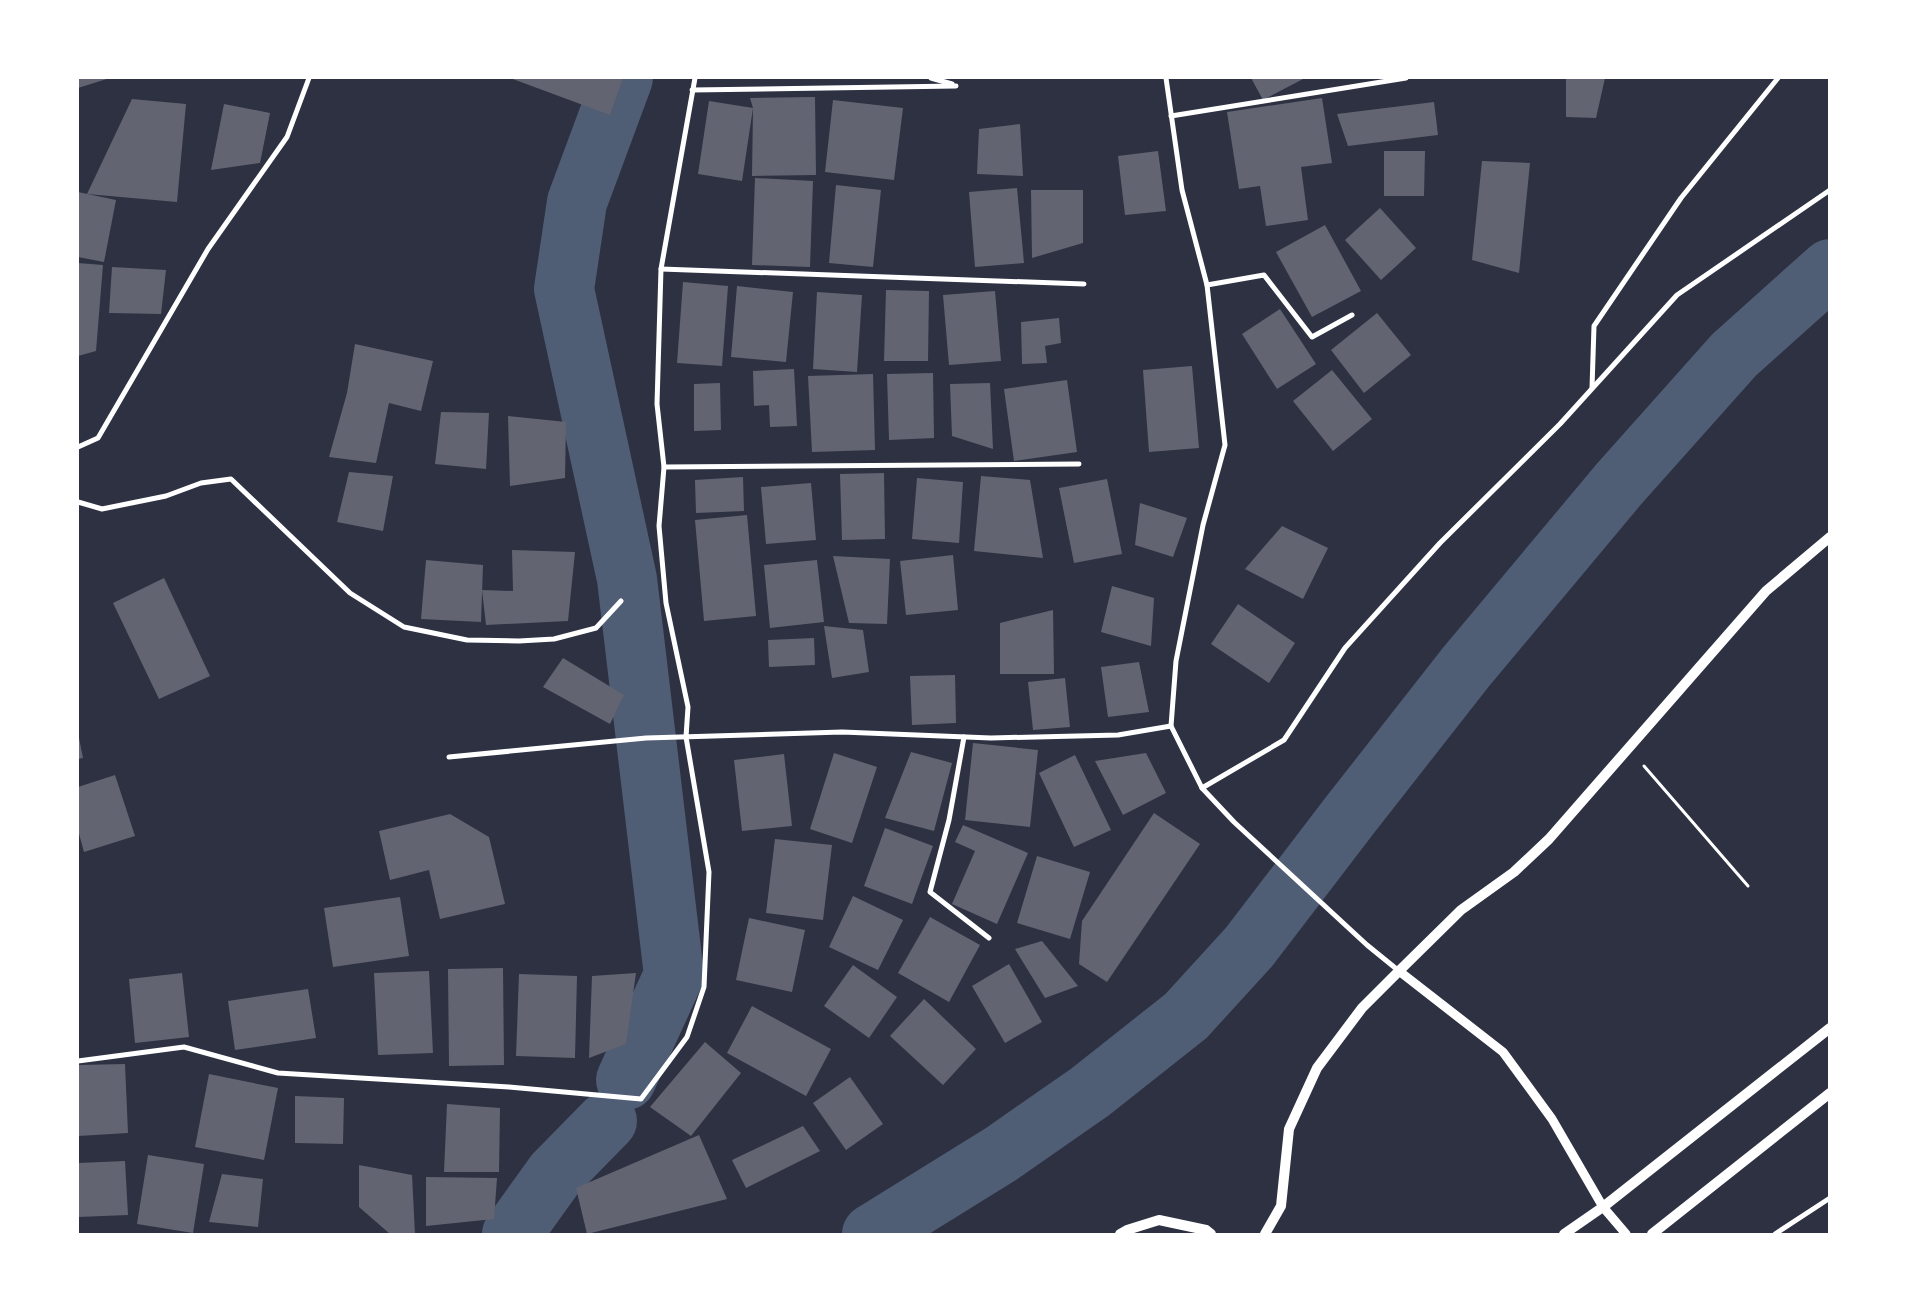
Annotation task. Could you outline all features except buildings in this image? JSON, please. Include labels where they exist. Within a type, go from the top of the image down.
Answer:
[{"type":"main road","points":[[1264,1234],[1281,1206],[1290,1129],[1317,1068],[1362,1008],[1461,910],[1514,872],[1549,839],[1766,591],[1830,537]]},
{"type":"main road","points":[[1564,1234],[1603,1207],[1830,1028]]},
{"type":"main road","points":[[1653,1234],[1830,1094]]},
{"type":"main road","points":[[1120,1234],[1159,1220],[1206,1230],[1211,1234]]},
{"type":"street","points":[[78,447],[98,438],[208,249],[287,137],[309,78]]},
{"type":"street","points":[[78,1062],[184,1047],[278,1073],[509,1087],[641,1099],[687,1037],[704,987],[709,872],[686,738],[688,707],[666,602],[659,526],[664,467],[657,404],[661,269],[695,78]]},
{"type":"street","points":[[692,90],[956,86],[931,78]]},
{"type":"street","points":[[1166,78],[1182,190],[1207,285],[1225,445],[1203,525],[1176,661],[1171,726],[1202,788],[1234,822],[1363,942],[1503,1052],[1552,1119],[1603,1207],[1626,1234]]},
{"type":"street","points":[[1171,116],[1406,78]]},
{"type":"street","points":[[1592,389],[1594,326],[1681,198],[1778,78]]},
{"type":"street","points":[[1202,788],[1284,740],[1345,648],[1440,544],[1560,424],[1677,295],[1830,190]]},
{"type":"street","points":[[661,269],[1084,284]]},
{"type":"street","points":[[1207,285],[1264,275],[1312,337],[1352,315]]},
{"type":"street","points":[[664,467],[1079,464]]},
{"type":"street","points":[[78,502],[102,509],[166,496],[201,483],[230,480],[350,593],[404,626],[468,640],[519,641],[554,639],[596,628],[621,601]]},
{"type":"street","points":[[449,757],[646,738],[842,732],[990,738],[1118,735],[1171,726]]},
{"type":"street","points":[[964,737],[949,820],[930,892],[989,938]]},
{"type":"street","points":[[1775,1234],[1830,1198]]},
{"type":"path","points":[[1629,748],[1748,886]]},
{"type":"waterway","points":[[623,78],[577,202],[564,289],[627,579],[674,975],[626,1080]]},
{"type":"waterway","points":[[872,1234],[1001,1154],[1090,1092],[1186,1016],[1249,947],[1466,667],[1619,484],[1734,355],[1830,269]]},
{"type":"waterway","points":[[512,1234],[555,1174],[607,1121]]}]
